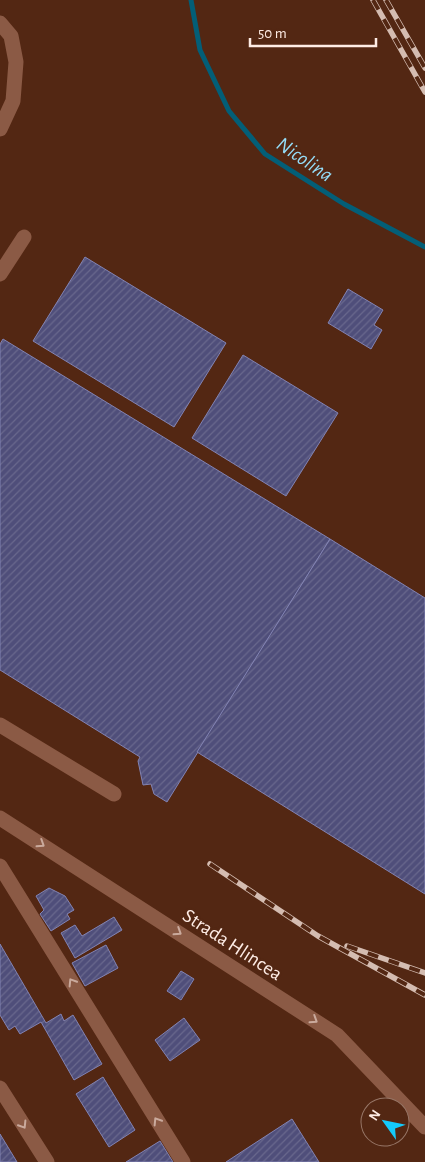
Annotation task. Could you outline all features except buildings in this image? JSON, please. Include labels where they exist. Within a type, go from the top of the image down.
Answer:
[{"type":"street","points":[[0,23],[11,36],[16,62],[13,101],[0,129]]},
{"type":"street","points":[[0,274],[24,237]]},
{"type":"street","points":[[0,726],[114,794]]},
{"type":"street","name":"Strada Hlincea","points":[[0,818],[337,1035],[425,1127]]},
{"type":"street","points":[[0,866],[183,1162]]},
{"type":"street","points":[[0,1088],[47,1162]]},
{"type":"waterway","name":"Nicolina","points":[[191,0],[200,50],[229,111],[265,154],[344,204],[425,247]]},
{"type":"railway","points":[[373,0],[425,92]]},
{"type":"railway","points":[[386,0],[425,68]]},
{"type":"railway","points":[[210,864],[318,936],[425,995]]},
{"type":"railway","points":[[347,946],[425,973]]}]
